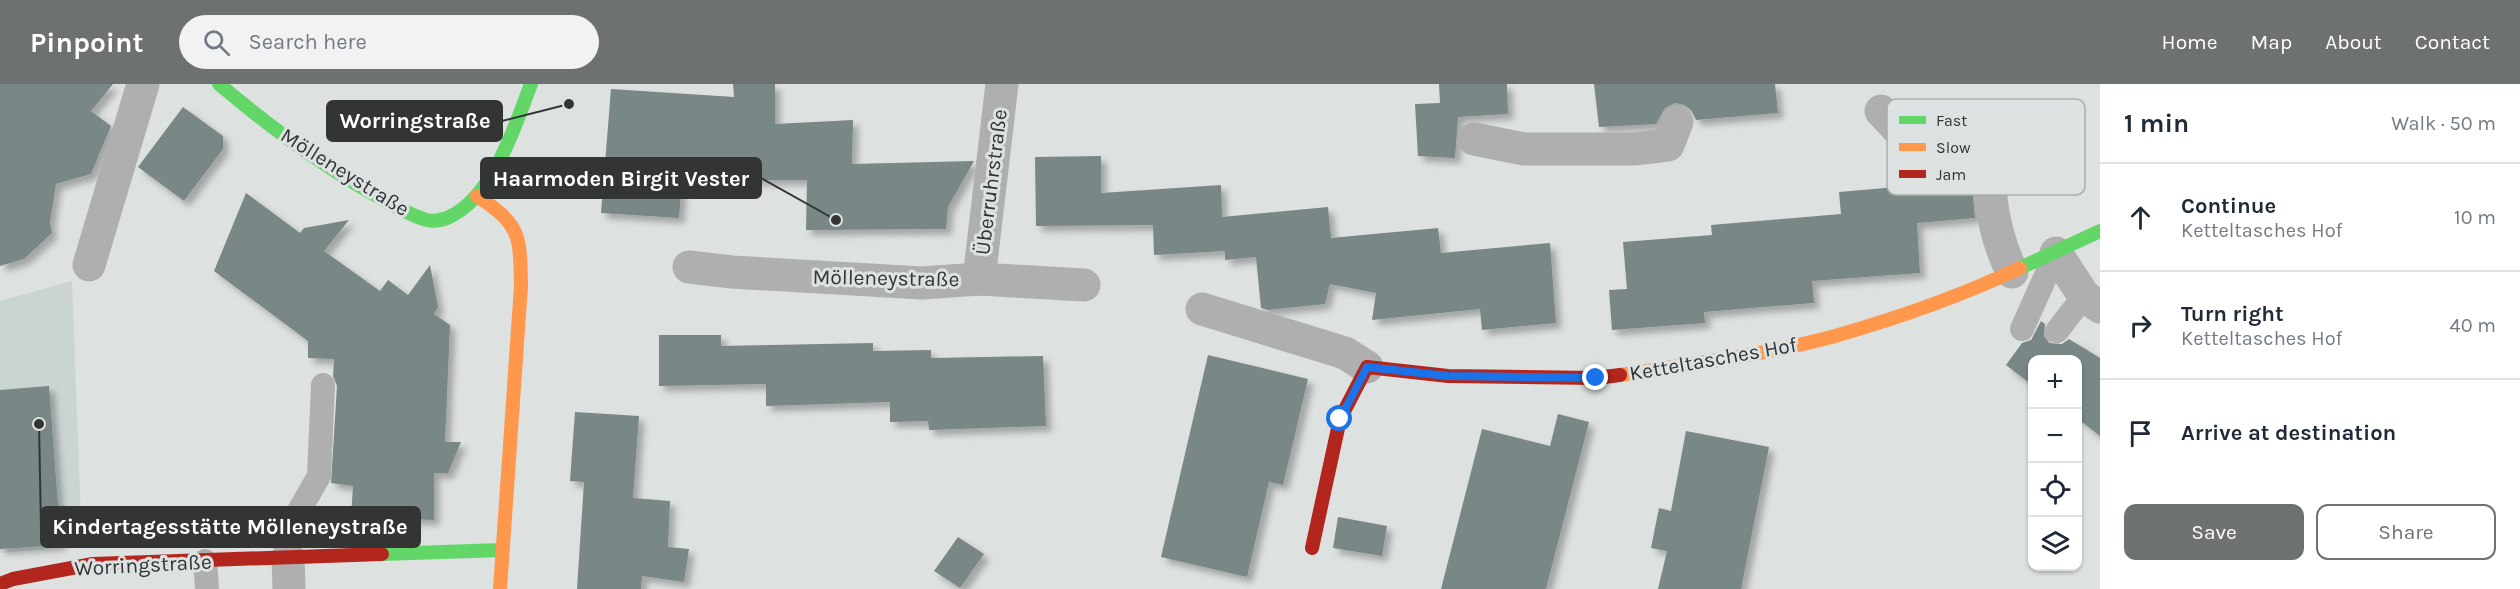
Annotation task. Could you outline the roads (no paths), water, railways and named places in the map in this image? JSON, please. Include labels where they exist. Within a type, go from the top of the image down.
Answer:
[{"type":"street","points":[[89,265],[143,84]]},
{"type":"street","name":"Mölleneystraße","points":[[219,84],[301,147],[365,189],[421,219],[433,221],[444,219],[467,207],[477,196]]},
{"type":"street","points":[[500,589],[521,286],[520,254],[518,234],[509,220],[477,196],[487,182],[531,84]]},
{"type":"street","name":"Überruhrstraße","points":[[979,279],[1002,84]]},
{"type":"street","points":[[1881,111],[1887,117]]},
{"type":"street","points":[[1474,139],[1524,150],[1634,149],[1668,145],[1677,122]]},
{"type":"street","points":[[1991,195],[2001,248],[2012,272]]},
{"type":"street","name":"Ketteltasches Hof","points":[[1202,309],[1345,353],[1367,367],[1448,376],[1596,378],[1732,358],[1834,336],[1930,305],[2056,253],[2100,231]]},
{"type":"street","points":[[2056,253],[2092,301]]},
{"type":"street","name":"Mölleneystraße","points":[[688,267],[732,272],[922,283],[979,279],[1084,285]]},
{"type":"street","points":[[1312,548],[1340,419],[1367,367]]},
{"type":"street","name":"Worringstraße","points":[[0,584],[13,579],[93,564],[206,561],[289,573],[502,550]]},
{"type":"lane","points":[[2022,329],[2056,253]]},
{"type":"lane","points":[[2057,331],[2092,301]]},
{"type":"lane","points":[[289,573],[287,532],[319,476],[323,385]]},
{"type":"lane","points":[[206,561],[207,589]]},
{"type":"place","name":"Worringstraße","points":[[569,104]]},
{"type":"place","name":"Haarmoden Birgit Vester","points":[[836,220]]},
{"type":"place","name":"Kindertagesstätte Mölleneystraße","points":[[39,424]]}]
